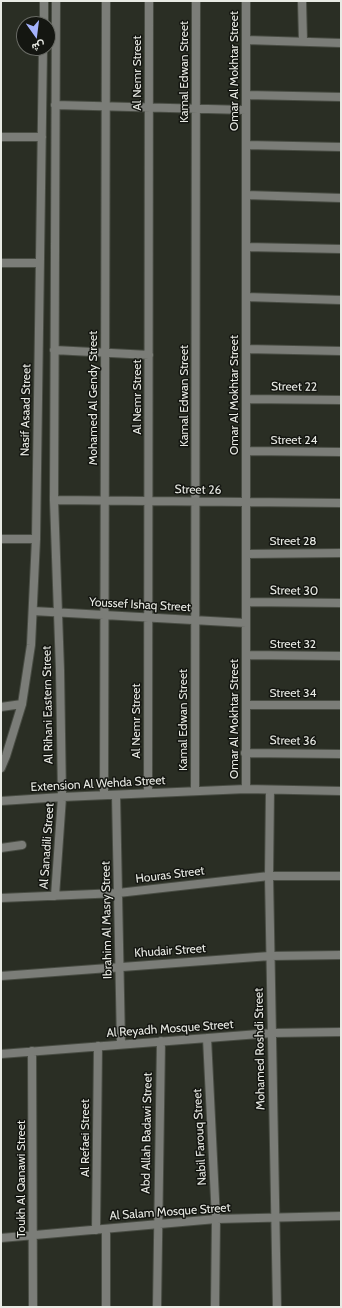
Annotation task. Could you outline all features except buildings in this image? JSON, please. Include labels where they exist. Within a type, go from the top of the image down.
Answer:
[{"type":"street","points":[[44,1],[44,16]]},
{"type":"street","points":[[56,1],[54,500],[58,612]]},
{"type":"street","name":"Mohamed Al Gendy Street","points":[[104,795],[106,1]]},
{"type":"street","name":"Al Nemr Street","points":[[148,793],[149,1]]},
{"type":"street","name":"Kamal Edwan Street","points":[[195,791],[196,1]]},
{"type":"street","name":"Omar Al Mokhtar Street","points":[[246,1],[246,789]]},
{"type":"street","points":[[302,1],[302,41]]},
{"type":"street","points":[[246,40],[341,43]]},
{"type":"street","name":"Nasif Asaad Street","points":[[1,768],[22,704],[31,645],[36,539],[43,56]]},
{"type":"street","points":[[246,95],[341,97]]},
{"type":"street","points":[[55,105],[246,110]]},
{"type":"street","points":[[1,136],[42,137]]},
{"type":"street","points":[[246,145],[341,147]]},
{"type":"street","points":[[246,195],[341,198]]},
{"type":"street","points":[[246,247],[341,249]]},
{"type":"street","points":[[1,263],[40,263]]},
{"type":"street","points":[[246,297],[341,300]]},
{"type":"street","points":[[54,350],[149,355]]},
{"type":"street","points":[[246,350],[341,351]]},
{"type":"street","name":"Street 22","points":[[246,399],[341,400]]},
{"type":"street","name":"Street 24","points":[[246,451],[341,452]]},
{"type":"street","name":"Street 26","points":[[54,500],[341,503]]},
{"type":"street","points":[[1,539],[36,539]]},
{"type":"street","name":"Street 28","points":[[246,554],[341,553]]},
{"type":"street","name":"Street 30","points":[[246,602],[341,604]]},
{"type":"street","name":"Youssef Ishaq Street","points":[[33,611],[246,623]]},
{"type":"street","name":"Al Rihani Eastern Street","points":[[58,612],[62,797]]},
{"type":"street","name":"Street 32","points":[[246,655],[341,656]]},
{"type":"street","points":[[1,707],[22,704]]},
{"type":"street","name":"Street 34","points":[[246,705],[341,705]]},
{"type":"street","name":"Street 36","points":[[246,752],[341,754]]},
{"type":"street","name":"Extension Al Wehda Street","points":[[1,801],[246,789],[341,791]]},
{"type":"street","name":"Mohamed Roshdi Street","points":[[270,790],[270,956],[277,1307]]},
{"type":"street","name":"Ibrahim Al Masry Street","points":[[116,795],[121,1044]]},
{"type":"street","name":"Al Sanadili Street","points":[[55,896],[62,797]]},
{"type":"street","points":[[1,848],[22,845]]},
{"type":"street","name":"Houras Street","points":[[1,898],[118,893],[269,876],[341,876]]},
{"type":"street","name":"Khudair Street","points":[[1,976],[270,956],[341,955]]},
{"type":"street","name":"Al Reyadh Mosque Street","points":[[1,1054],[272,1033],[341,1032]]},
{"type":"street","name":"Nabil Farouq Street","points":[[207,1038],[216,1219],[215,1307]]},
{"type":"street","name":"Abd Allah Badawi Street","points":[[157,1307],[157,1224],[161,1042]]},
{"type":"street","name":"Al Refaei Street","points":[[96,1230],[98,1046]]},
{"type":"street","name":"Toukh Al Qanawi Street","points":[[32,1051],[33,1307]]},
{"type":"street","name":"Al Salam Mosque Street","points":[[1,1238],[216,1219],[341,1216]]},
{"type":"street","points":[[106,1229],[106,1307]]}]
